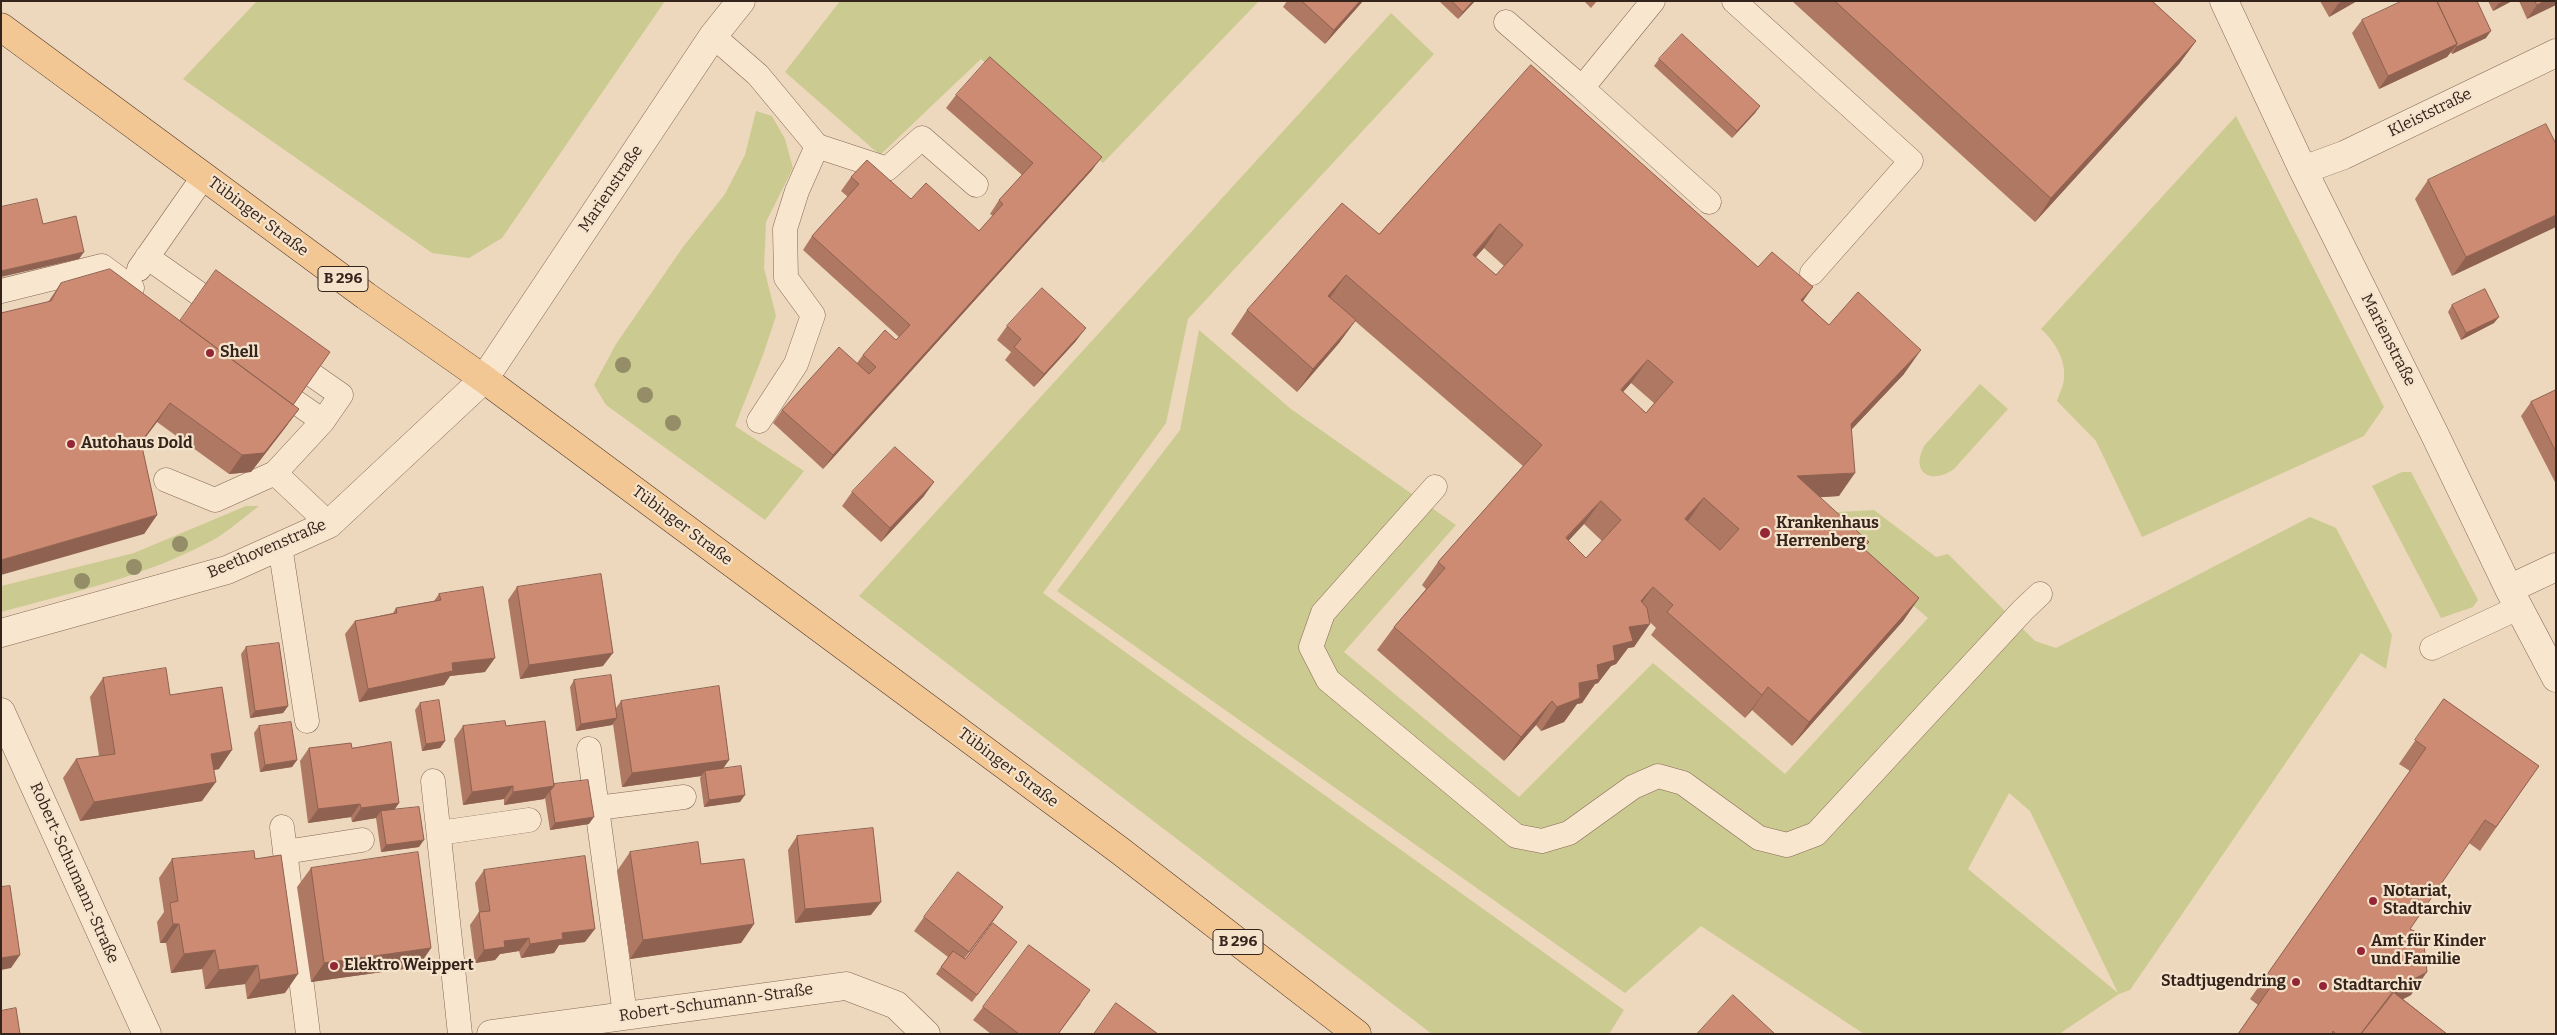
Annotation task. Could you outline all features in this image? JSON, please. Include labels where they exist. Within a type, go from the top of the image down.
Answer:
[{"type":"main road","name":"Tübinger Straße","points":[[1,27],[366,296],[484,379],[1119,850],[1357,1034]]},
{"type":"street","name":"Marienstraße","points":[[484,379],[712,36],[740,1]]},
{"type":"street","name":"Marienstraße","points":[[2224,1],[2303,170],[2514,598],[2556,678]]},
{"type":"street","name":"Kleiststraße","points":[[2303,170],[2344,155],[2556,53]]},
{"type":"street","name":"Beethovenstraße","points":[[1,633],[227,570],[329,524],[484,379]]},
{"type":"street","points":[[2514,598],[2556,567]]},
{"type":"street","name":"Robert-Schumann-Straße","points":[[1,712],[147,1034]]},
{"type":"street","name":"Robert-Schumann-Straße","points":[[491,1034],[846,986],[896,1005],[926,1034]]},
{"type":"lane","points":[[1582,88],[1653,1]]},
{"type":"lane","points":[[1734,1],[1911,161],[1812,273]]},
{"type":"lane","points":[[1506,22],[1709,202]]},
{"type":"lane","points":[[712,36],[758,75],[817,146],[887,169],[922,138],[976,185]]},
{"type":"lane","points":[[759,421],[796,364],[813,315],[786,278],[785,229],[797,191],[817,146]]},
{"type":"lane","points":[[128,285],[204,176]]},
{"type":"lane","points":[[147,256],[244,326]]},
{"type":"lane","points":[[1,290],[102,266],[153,302]]},
{"type":"lane","points":[[166,480],[215,500],[275,473],[322,421],[341,396],[268,343]]},
{"type":"lane","points":[[250,370],[322,421]]},
{"type":"lane","points":[[275,473],[329,524]]},
{"type":"lane","points":[[1435,487],[1323,613],[1311,647],[1328,680],[1516,836],[1542,841],[1568,833],[1633,787],[1658,776],[1684,783],[1759,838],[1787,845],[1816,834],[2023,610],[2040,594]]},
{"type":"lane","points":[[280,546],[308,721]]},
{"type":"lane","points":[[2432,648],[2514,598]]},
{"type":"lane","points":[[589,749],[625,1015]]},
{"type":"lane","points":[[433,781],[460,1034]]},
{"type":"lane","points":[[597,808],[684,797]]},
{"type":"lane","points":[[439,833],[529,820]]},
{"type":"lane","points":[[282,827],[308,1034]]},
{"type":"lane","points":[[285,852],[362,840]]},
{"type":"shaded area","points":[[257,1],[665,1],[502,238],[469,258],[432,253],[183,79]]},
{"type":"shaded area","points":[[840,1],[1259,1],[1103,163],[981,59],[880,155],[785,72]]},
{"type":"shaded area","points":[[1391,13],[1434,54],[1188,319],[1166,423],[1043,593],[1624,1010],[1609,1034],[1432,1034],[859,596]]},
{"type":"shaded area","points":[[756,111],[772,116],[785,139],[793,168],[766,222],[764,268],[776,316],[735,426],[804,471],[765,520],[606,405],[594,385],[616,344],[683,247],[725,194],[745,155]]},
{"type":"shaded area","points":[[2236,116],[2384,407],[2364,436],[2142,537],[2096,441],[2057,401],[2064,381],[2063,364],[2055,345],[2041,329]]},
{"type":"shaded area","points":[[1199,330],[1291,409],[1456,525],[1344,652],[1519,797],[1653,663],[1785,774],[1928,618],[1804,514],[1874,510],[1936,557],[1948,554],[2035,641],[2056,648],[2310,517],[2336,528],[2392,635],[2386,669],[2361,653],[2130,990],[2119,994],[2059,1034],[1864,1034],[1701,926],[1625,993],[1057,591],[1180,430]],"holes":[[[2009,793],[2030,811],[2118,993],[1968,869]]]},
{"type":"shaded area","points":[[1980,384],[2008,409],[1954,469],[1938,476],[1925,474],[1921,469],[1920,463],[1920,455],[1924,446]]},
{"type":"shaded area","points":[[2402,472],[2411,472],[2478,600],[2473,607],[2441,618],[2372,486]]},
{"type":"shaded area","points":[[246,506],[259,506],[213,540],[188,553],[110,582],[1,612],[1,586],[134,553]]},
{"type":"building","points":[[1302,1],[1360,1],[1334,30]]},
{"type":"building","points":[[1452,1],[1473,1],[1463,12]]},
{"type":"building","points":[[1835,1],[2152,1],[2196,41],[2051,198]]},
{"type":"building","points":[[2402,1],[2437,1],[2457,44],[2388,76],[2362,20]]},
{"type":"building","points":[[2437,1],[2477,1],[2491,31],[2456,47],[2457,44]]},
{"type":"building","points":[[2535,1],[2545,1],[2537,5]]},
{"type":"building","points":[[1682,34],[1760,106],[1737,131],[1659,59]]},
{"type":"building","points":[[990,57],[1102,157],[833,455],[782,410],[839,347],[869,374],[876,367],[863,355],[885,330],[896,340],[910,325],[812,236],[859,184],[851,177],[867,160],[911,199],[926,183],[979,231],[1003,204],[999,200],[1033,163],[956,95]]},
{"type":"building","points":[[1531,65],[1758,267],[1772,252],[1813,287],[1801,300],[1829,325],[1858,292],[1921,350],[1851,424],[1855,473],[1797,476],[1869,542],[1863,548],[1919,598],[1809,722],[1768,687],[1762,695],[1667,612],[1673,605],[1653,587],[1641,601],[1647,608],[1650,624],[1629,627],[1633,641],[1613,646],[1615,660],[1597,665],[1599,679],[1579,683],[1580,698],[1557,707],[1552,701],[1521,737],[1394,627],[1445,568],[1438,562],[1542,445],[1346,275],[1328,296],[1356,320],[1313,369],[1247,310],[1342,203],[1379,234]],"holes":[[[1500,224],[1523,245],[1496,275],[1473,255]],[[1648,360],[1673,382],[1646,413],[1621,390]],[[1704,498],[1739,529],[1720,550],[1685,519]],[[1601,501],[1621,520],[1586,558],[1566,538]]]},
{"type":"building","points":[[2546,124],[2556,144],[2556,215],[2466,257],[2428,180]]},
{"type":"building","points":[[37,199],[43,224],[76,216],[84,252],[1,271],[1,207]]},
{"type":"building","name":"Autohaus Dold","points":[[110,269],[299,409],[264,453],[242,455],[170,403],[141,442],[157,515],[1,560],[1,313],[51,301],[61,283]]},
{"type":"building","points":[[216,270],[330,352],[293,405],[180,321]]},
{"type":"building","points":[[1042,288],[1086,328],[1044,374],[1014,347],[1021,339],[1007,326]]},
{"type":"building","points":[[2485,289],[2499,317],[2466,333],[2452,305]]},
{"type":"building","points":[[2556,390],[2556,452],[2531,402]]},
{"type":"building","points":[[895,447],[934,482],[890,528],[852,492]]},
{"type":"building","points":[[601,574],[613,653],[529,665],[517,587]]},
{"type":"building","points":[[483,587],[495,658],[452,663],[453,671],[368,689],[355,621],[397,613],[396,608],[441,600],[439,594]]},
{"type":"building","points":[[279,643],[288,706],[255,711],[246,647]]},
{"type":"building","points":[[166,668],[170,695],[222,687],[232,750],[211,754],[216,782],[94,802],[76,759],[115,754],[103,678]]},
{"type":"building","points":[[611,675],[617,718],[581,724],[574,680]]},
{"type":"building","points":[[719,686],[729,760],[632,773],[621,701]]},
{"type":"building","name":"Notariat, Stadtarchiv","points":[[2444,699],[2539,766],[2496,827],[2485,820],[2410,929],[2423,935],[2427,972],[2397,988],[2361,1034],[2336,1034],[2333,1031],[2332,1034],[2238,1034],[2274,982],[2266,976],[2426,748],[2415,740]]},
{"type":"building","points":[[439,700],[445,741],[426,744],[420,703]]},
{"type":"building","points":[[505,721],[506,726],[545,721],[554,786],[513,792],[513,786],[472,792],[463,726]]},
{"type":"building","points":[[291,722],[297,760],[265,765],[259,726]]},
{"type":"building","points":[[391,742],[399,803],[361,808],[360,804],[318,809],[309,748],[351,743],[352,748]]},
{"type":"building","points":[[741,766],[745,795],[709,800],[705,771]]},
{"type":"building","points":[[588,780],[594,817],[555,823],[550,791],[554,784]]},
{"type":"building","points":[[419,807],[424,840],[386,845],[381,811]]},
{"type":"building","points":[[873,828],[881,902],[805,909],[797,836]]},
{"type":"building","points":[[698,842],[701,864],[744,859],[754,924],[643,940],[630,852]]},
{"type":"building","points":[[254,851],[255,859],[281,855],[298,974],[260,980],[258,965],[219,970],[215,950],[184,954],[179,924],[173,924],[170,903],[178,901],[172,859]]},
{"type":"building","points":[[418,852],[431,948],[324,963],[311,868]]},
{"type":"building","points":[[585,856],[595,929],[562,933],[563,939],[530,944],[529,938],[504,941],[505,947],[484,950],[479,912],[490,911],[484,870]]},
{"type":"building","points":[[958,872],[1003,907],[969,952],[924,917]]},
{"type":"building","points":[[10,886],[20,955],[1,958],[1,887]]},
{"type":"building","points":[[993,923],[1017,942],[977,995],[941,967],[953,951],[965,959]]},
{"type":"building","points":[[1029,945],[1090,990],[1058,1034],[1019,1034],[983,1007]]},
{"type":"building","points":[[2393,992],[2447,1034],[2361,1034]]},
{"type":"building","points":[[1733,995],[1775,1034],[1697,1034]]},
{"type":"building","points":[[1116,1003],[1158,1034],[1094,1034]]},
{"type":"building","points":[[16,1008],[20,1034],[1,1034],[1,1011]]},
{"type":"place","name":"Shell","points":[[210,353]]},
{"type":"place","name":"Autohaus Dold","points":[[71,444]]},
{"type":"place","name":"Krankenhaus Herrenberg","points":[[1765,533]]},
{"type":"place","name":"Notariat, Stadtarchiv","points":[[2373,901]]},
{"type":"place","name":"Amt für Kinder und Familie","points":[[2361,951]]},
{"type":"place","name":"Elektro Weippert","points":[[334,966]]},
{"type":"place","name":"Stadtjugendring","points":[[2296,982]]},
{"type":"place","name":"Stadtarchiv","points":[[2323,986]]}]
